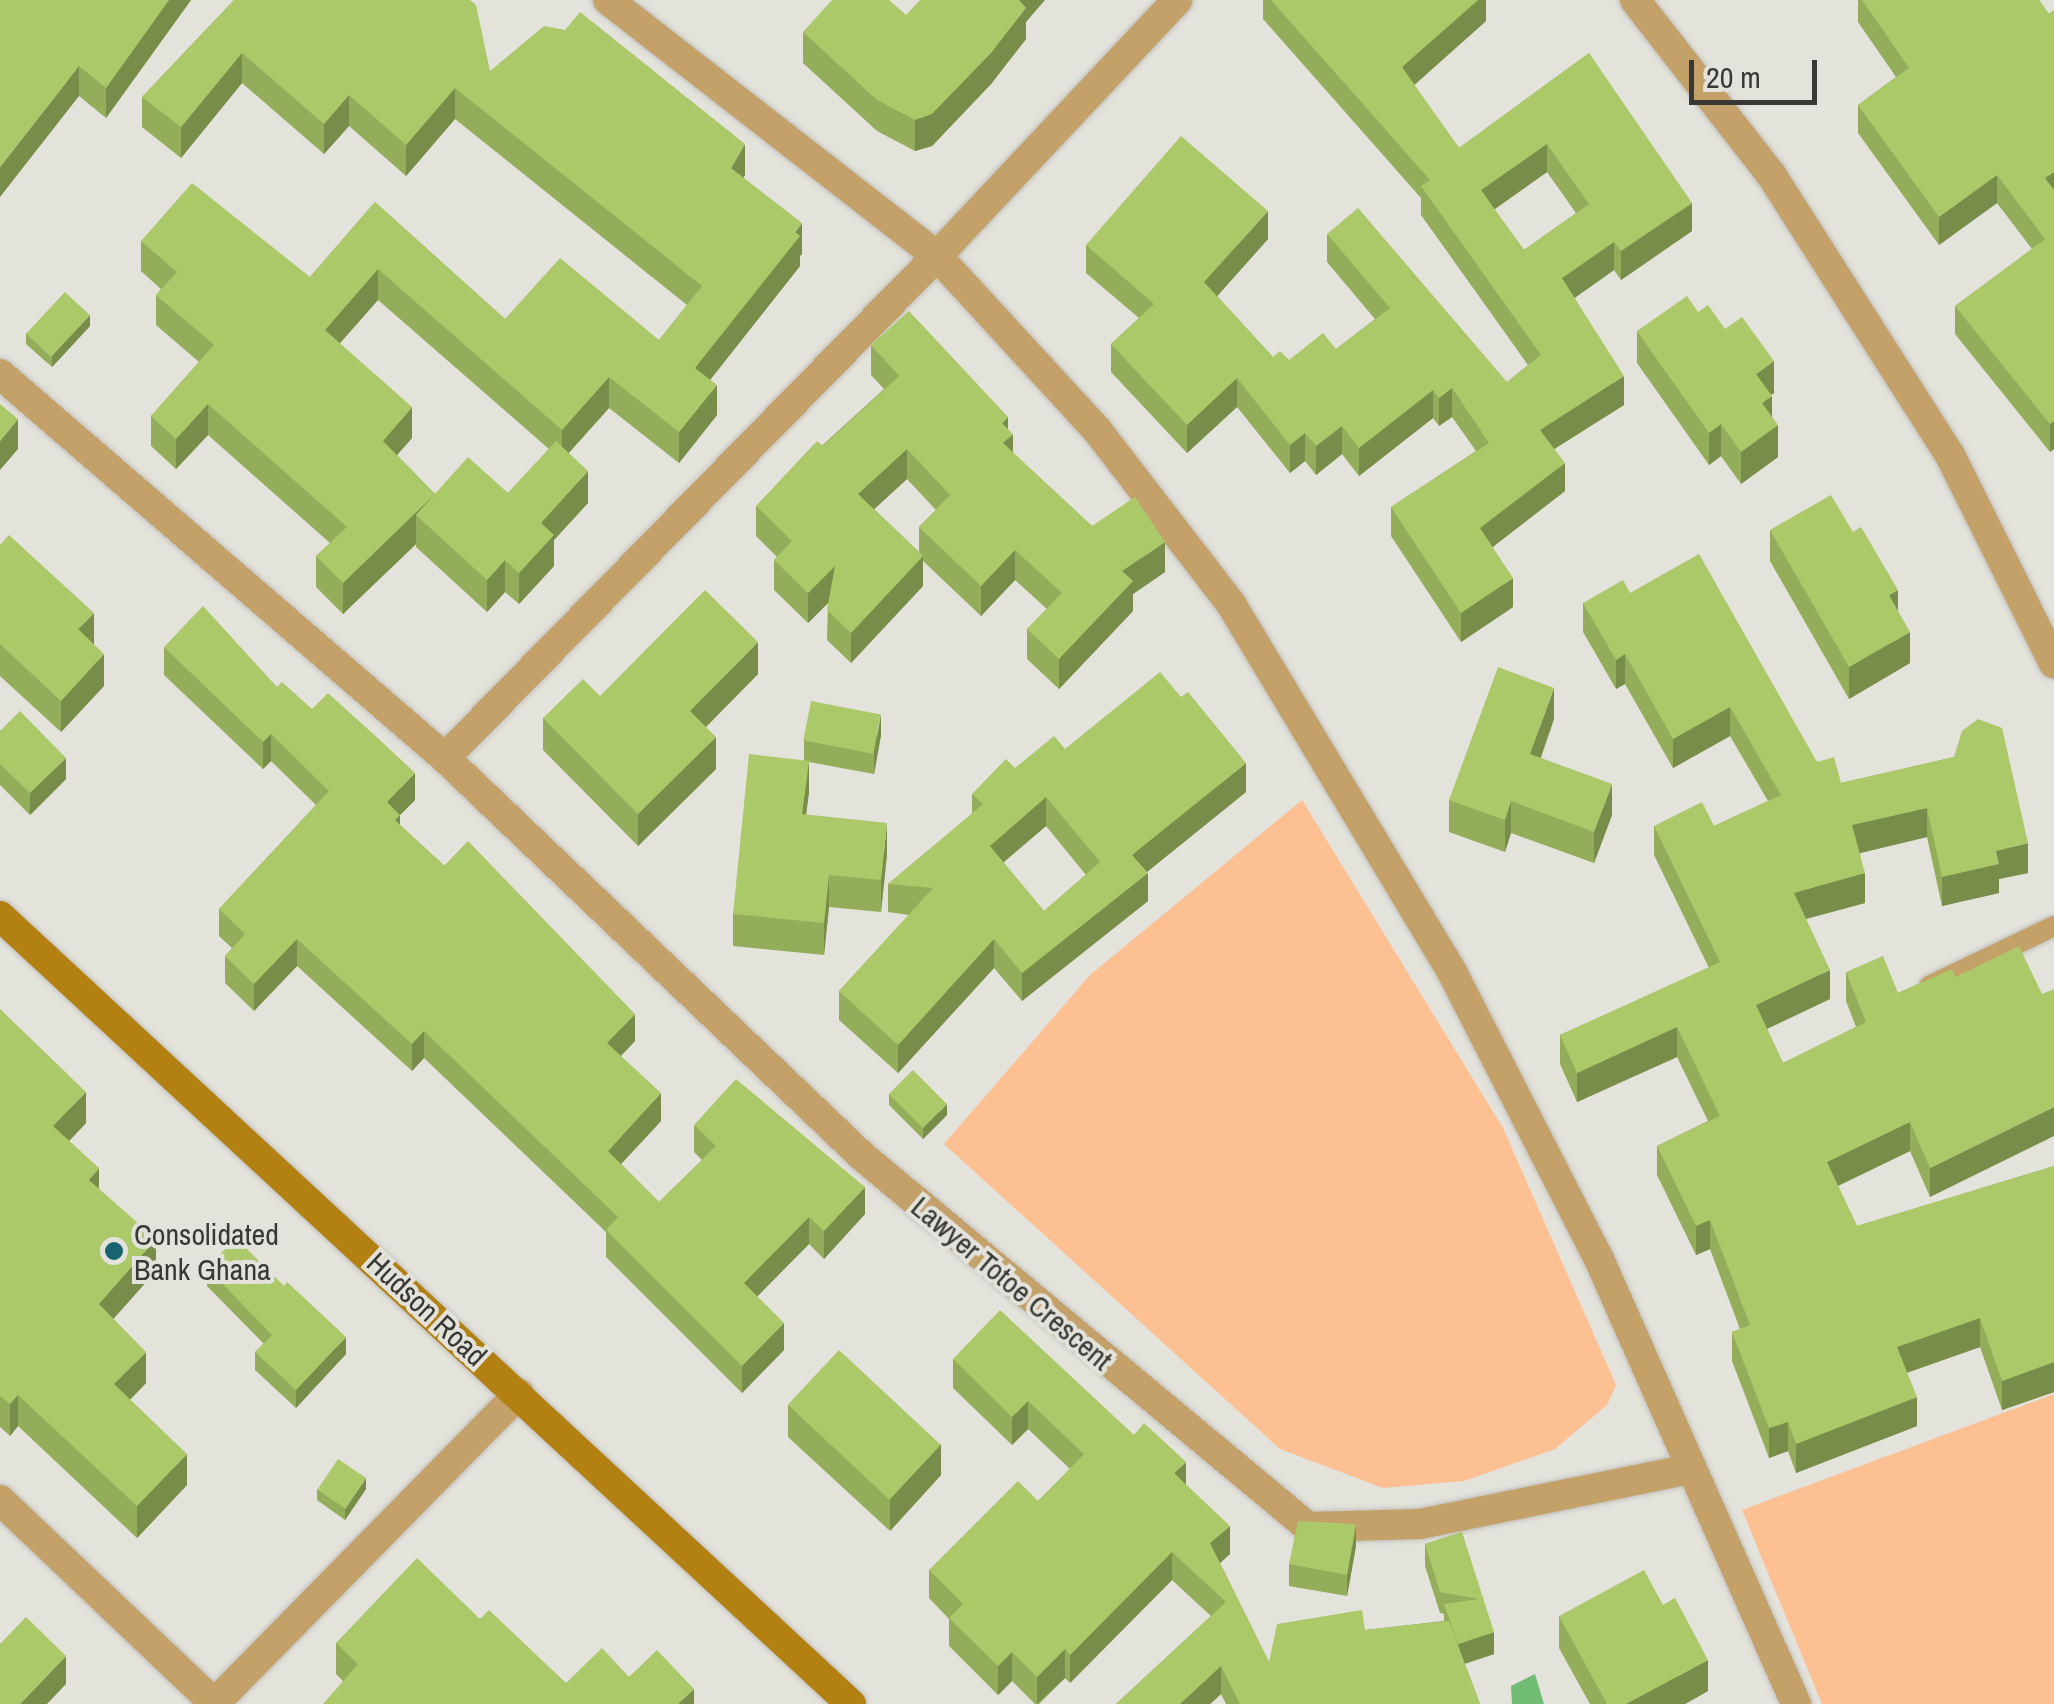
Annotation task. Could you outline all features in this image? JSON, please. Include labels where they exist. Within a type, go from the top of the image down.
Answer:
[{"type":"street","points":[[608,0],[938,256],[1097,430],[1231,604],[1452,972],[1598,1260],[1796,1704]]},
{"type":"street","points":[[445,758],[938,256],[1176,0]]},
{"type":"street","points":[[1635,0],[1772,176],[1950,455],[2054,664]]},
{"type":"street","name":"Lawyer Totoe Crescent","points":[[0,374],[445,758],[862,1156],[1308,1527],[1420,1524],[1691,1469]]},
{"type":"street","name":"Hudson Road","points":[[0,916],[852,1704]]},
{"type":"street","points":[[0,1500],[214,1704],[519,1394]]},
{"type":"lane","points":[[1906,997],[2054,926]]},
{"type":"shaded area","points":[[1302,800],[1503,1128],[1616,1385],[1607,1405],[1555,1449],[1464,1481],[1383,1488],[1280,1449],[944,1144],[1090,975]]},
{"type":"shaded area","points":[[2054,1394],[2054,1704],[1822,1704],[1742,1510]]},
{"type":"shaded area","points":[[1535,1674],[1544,1704],[1512,1704],[1511,1686]]},
{"type":"building","points":[[0,0],[169,0],[106,88],[79,66],[0,167]]},
{"type":"building","points":[[234,0],[470,0],[476,5],[490,71],[544,26],[565,30],[580,12],[745,144],[731,168],[802,223],[795,232],[800,236],[695,368],[717,385],[679,432],[609,377],[562,430],[378,269],[325,330],[412,407],[383,441],[435,494],[343,583],[316,556],[347,527],[208,404],[176,439],[151,416],[214,345],[156,295],[177,272],[141,241],[192,183],[310,277],[375,202],[505,319],[560,258],[659,340],[702,286],[455,88],[406,145],[349,95],[324,124],[242,53],[181,127],[142,97]]},
{"type":"building","points":[[832,0],[889,0],[906,15],[920,0],[1019,0],[1026,8],[991,53],[932,114],[915,120],[877,100],[803,32]]},
{"type":"building","points":[[1271,0],[1478,0],[1402,67],[1459,148],[1589,53],[1692,203],[1621,251],[1614,242],[1562,278],[1624,376],[1540,430],[1565,463],[1480,528],[1513,578],[1461,613],[1391,507],[1489,443],[1452,388],[1439,398],[1433,390],[1359,448],[1342,426],[1316,446],[1305,433],[1290,445],[1237,378],[1187,425],[1111,344],[1154,304],[1086,245],[1181,136],[1268,211],[1204,282],[1273,357],[1280,351],[1289,360],[1323,333],[1336,349],[1390,308],[1327,234],[1358,208],[1507,382],[1541,355],[1421,186],[1430,180]],"holes":[[[1547,144],[1589,204],[1524,250],[1481,190]]]},
{"type":"building","points":[[1862,0],[2039,0],[2049,14],[2054,10],[2054,172],[2045,178],[2054,190],[2054,421],[2050,424],[1955,306],[2045,239],[1997,175],[1939,217],[1858,105],[1909,68]]},
{"type":"building","points":[[65,292],[90,315],[51,357],[26,334]]},
{"type":"building","points":[[1687,296],[1698,312],[1708,305],[1725,329],[1742,317],[1774,361],[1756,374],[1772,396],[1762,403],[1778,425],[1741,452],[1721,424],[1709,433],[1637,331]]},
{"type":"building","points":[[909,311],[1008,417],[1002,423],[1013,434],[1003,443],[1092,526],[1135,497],[1165,542],[1122,571],[1133,581],[1059,659],[1027,629],[1062,593],[1015,550],[981,586],[919,527],[950,495],[907,449],[858,494],[923,556],[851,633],[827,610],[835,566],[808,593],[774,560],[792,541],[756,506],[817,441],[823,446],[899,376],[871,345]]},
{"type":"building","points":[[0,404],[18,419],[0,441]]},
{"type":"building","points":[[556,441],[588,471],[541,523],[554,535],[519,573],[505,560],[487,580],[416,515],[468,457],[508,493]]},
{"type":"building","points":[[1831,495],[1853,532],[1861,527],[1898,590],[1889,595],[1910,632],[1849,667],[1770,530]]},
{"type":"building","points":[[9,535],[94,613],[78,629],[104,654],[61,701],[0,644],[0,545]]},
{"type":"building","points":[[1699,554],[1817,762],[1834,757],[1841,783],[1954,757],[1962,731],[1978,719],[2002,728],[2028,843],[1996,851],[1999,864],[1942,877],[1927,808],[1852,825],[1865,873],[1794,893],[1830,970],[1756,1005],[1783,1063],[1866,1022],[1846,972],[1883,956],[1898,993],[1952,969],[1955,977],[2019,946],[2042,994],[2054,989],[2054,1107],[1930,1168],[1910,1122],[1827,1162],[1857,1226],[2054,1166],[2054,1362],[2002,1381],[1980,1318],[1897,1347],[1917,1397],[1796,1444],[1788,1422],[1769,1428],[1732,1332],[1750,1325],[1710,1220],[1696,1226],[1657,1146],[1720,1116],[1677,1027],[1577,1073],[1560,1035],[1720,962],[1654,826],[1702,802],[1714,826],[1781,795],[1730,707],[1673,739],[1625,654],[1616,660],[1583,603],[1623,580],[1630,593]]},
{"type":"building","points":[[705,590],[758,642],[690,711],[716,737],[638,814],[543,718],[583,679],[600,696]]},
{"type":"building","points":[[203,606],[277,687],[282,682],[312,709],[328,693],[415,773],[387,802],[400,815],[395,820],[444,866],[468,841],[635,1014],[607,1043],[661,1093],[608,1151],[659,1202],[716,1146],[694,1125],[736,1079],[865,1187],[824,1231],[809,1217],[744,1283],[784,1323],[742,1366],[606,1230],[618,1217],[424,1031],[412,1044],[297,939],[254,984],[225,956],[245,934],[219,909],[329,791],[271,734],[263,742],[164,647]]},
{"type":"building","points":[[1498,667],[1554,688],[1530,754],[1612,784],[1594,832],[1511,801],[1505,820],[1449,800]]},
{"type":"building","points":[[1160,672],[1181,697],[1188,692],[1246,763],[1132,855],[1148,873],[1022,973],[994,939],[898,1045],[839,991],[933,888],[888,884],[983,804],[972,794],[1006,759],[1015,768],[1054,736],[1065,749]],"holes":[[[1046,797],[1100,862],[1044,911],[990,846]]]},
{"type":"building","points":[[811,701],[881,715],[873,754],[803,740]]},
{"type":"building","points":[[20,711],[66,758],[30,793],[0,764],[0,731]]},
{"type":"building","points":[[749,754],[809,761],[802,814],[887,823],[881,880],[829,875],[824,923],[733,914]]},
{"type":"building","points":[[0,1009],[86,1092],[53,1126],[99,1168],[89,1180],[156,1239],[99,1304],[146,1352],[114,1384],[187,1454],[137,1506],[18,1395],[10,1404],[0,1396]]},
{"type":"building","points":[[913,1070],[947,1104],[923,1128],[889,1094]]},
{"type":"building","points":[[236,1238],[284,1286],[287,1282],[346,1337],[296,1390],[255,1352],[272,1335],[207,1268]]},
{"type":"building","points":[[1000,1310],[1134,1435],[1144,1423],[1186,1462],[1174,1473],[1230,1526],[1210,1543],[1269,1662],[1277,1624],[1362,1610],[1365,1630],[1449,1621],[1480,1704],[1240,1704],[1221,1666],[1180,1704],[1116,1704],[1226,1602],[1172,1552],[1070,1655],[1065,1649],[1037,1677],[1012,1652],[998,1666],[949,1618],[963,1604],[929,1570],[1018,1481],[1038,1501],[1084,1454],[1028,1401],[1012,1417],[953,1359]]},
{"type":"building","points":[[839,1350],[941,1445],[890,1500],[788,1405]]},
{"type":"building","points":[[338,1459],[366,1478],[345,1509],[317,1490]]},
{"type":"building","points":[[1298,1521],[1356,1524],[1347,1575],[1289,1564]]},
{"type":"building","points":[[1462,1532],[1494,1632],[1458,1644],[1444,1604],[1479,1599],[1440,1592],[1425,1544]]},
{"type":"building","points":[[417,1558],[480,1619],[489,1610],[566,1683],[602,1648],[629,1677],[657,1650],[694,1689],[678,1704],[323,1704],[358,1664],[336,1643]]},
{"type":"building","points":[[1644,1570],[1663,1605],[1675,1598],[1708,1660],[1626,1704],[1607,1704],[1559,1616]]},
{"type":"building","points":[[26,1617],[66,1656],[20,1704],[0,1704],[0,1644]]},
{"type":"place","name":"Consolidated Bank Ghana","points":[[114,1251]]}]
